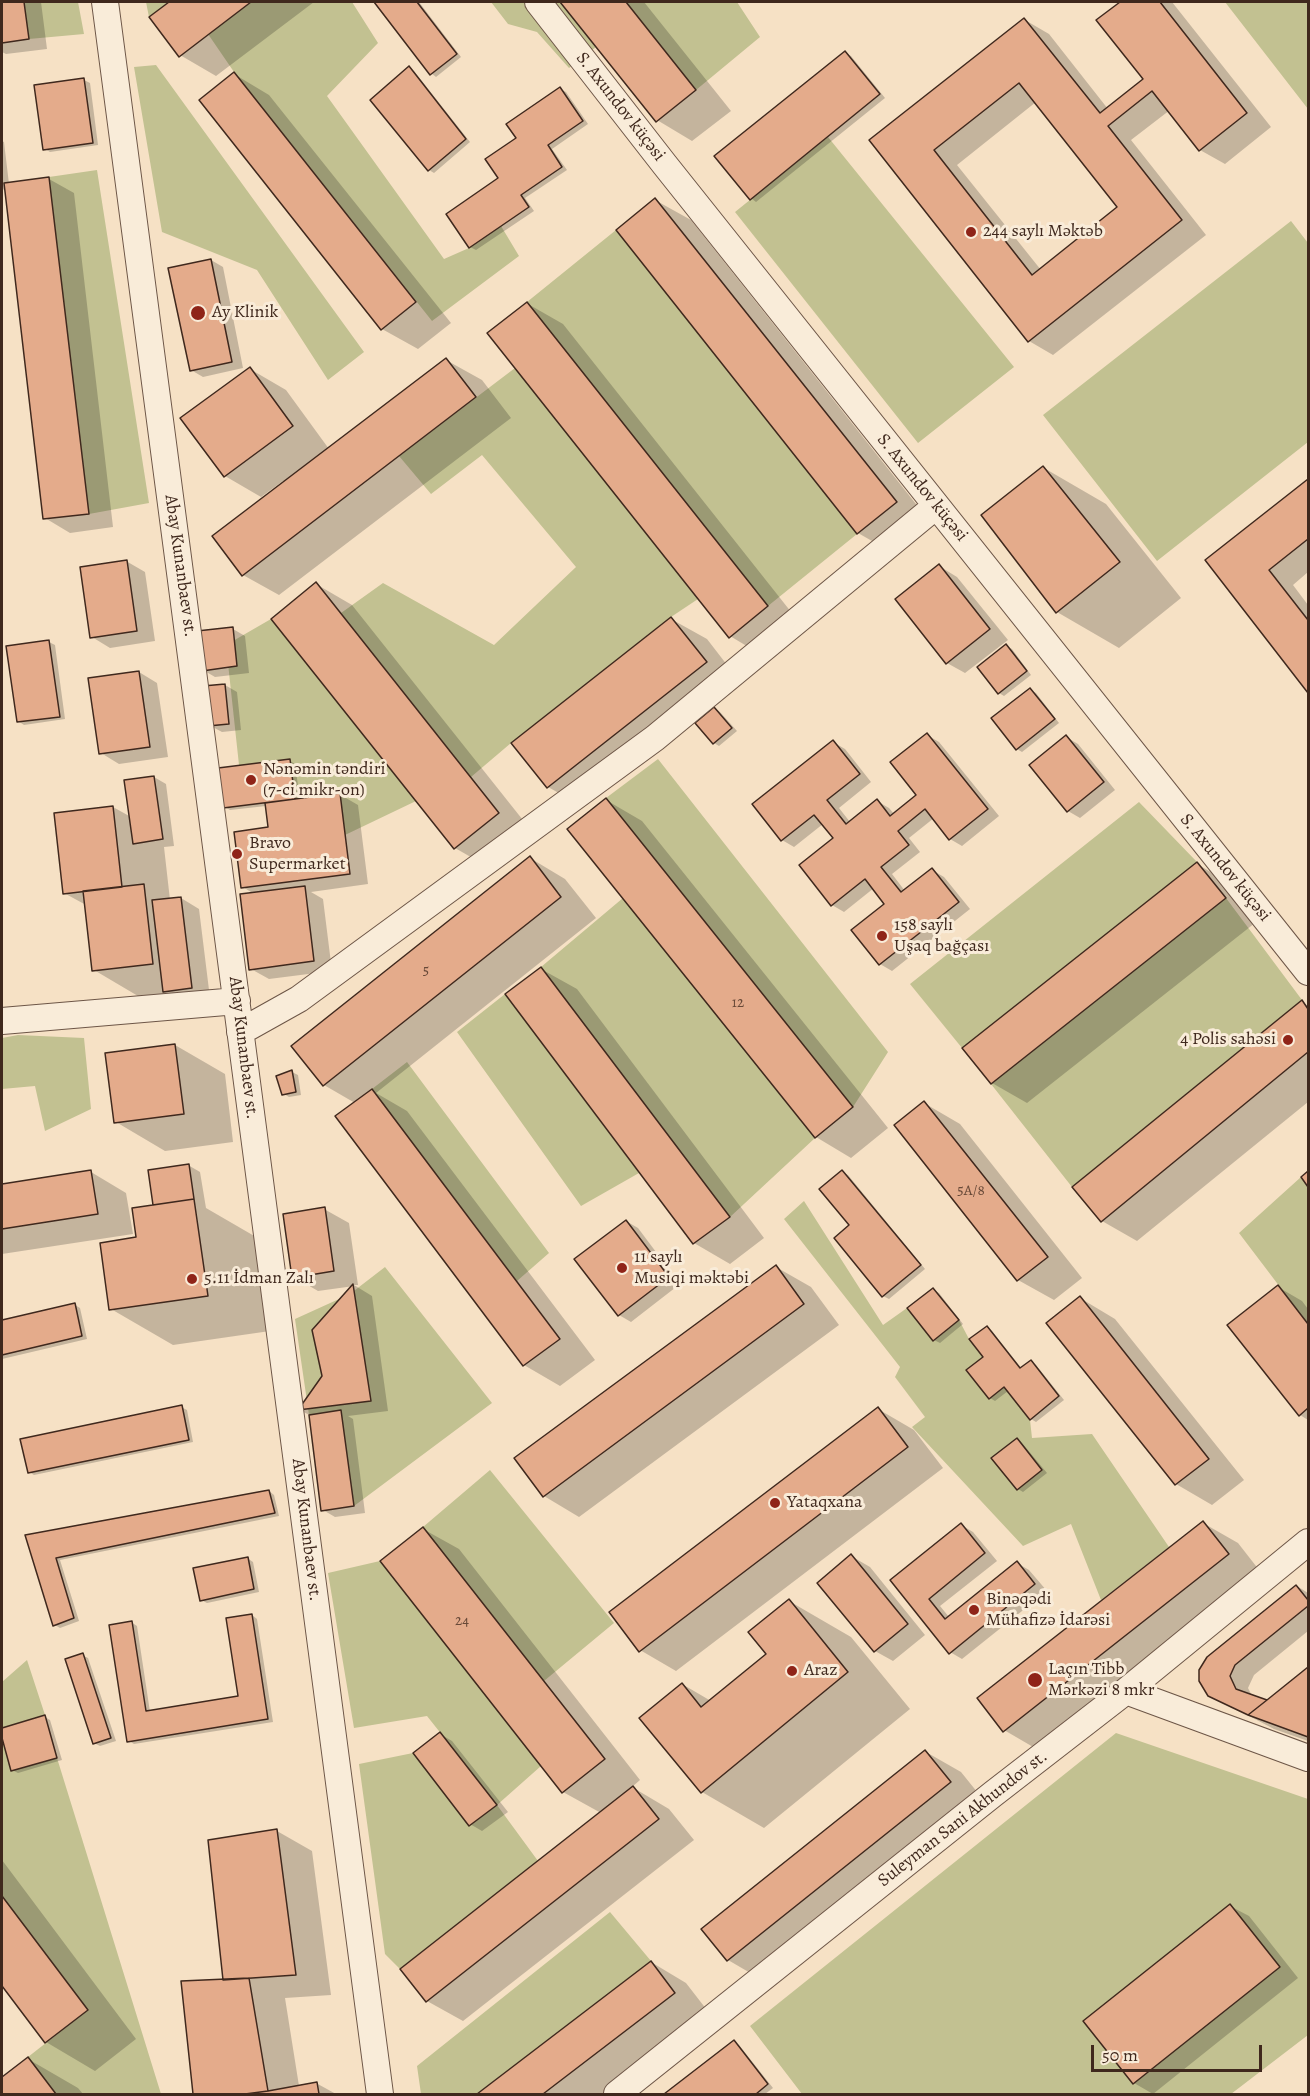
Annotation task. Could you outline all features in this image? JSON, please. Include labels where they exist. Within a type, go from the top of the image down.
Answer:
[{"type":"street","name":"Abay Kunanbaev st.","points":[[105,2],[380,2094]]},
{"type":"street","name":"S. Axundov küçəsi","points":[[538,2],[665,165],[1308,972]]},
{"type":"street","points":[[240,1032],[298,999],[655,738],[936,506]]},
{"type":"street","points":[[2,1021],[237,1001]]},
{"type":"street","name":"Suleyman Sani Akhundov st.","points":[[617,2094],[993,1794],[1126,1691],[1308,1542]]},
{"type":"street","points":[[1126,1691],[1308,1758]]},
{"type":"shaded area","points":[[24,2],[78,2],[84,34],[29,39]]},
{"type":"shaded area","points":[[146,2],[169,2],[149,17]]},
{"type":"shaded area","points":[[251,2],[352,2],[378,43],[327,96],[444,259],[469,248],[501,226],[519,256],[432,321],[234,72],[208,34]]},
{"type":"shaded area","points":[[491,2],[560,2],[596,47],[569,68],[537,32],[508,24]]},
{"type":"shaded area","points":[[626,2],[737,2],[760,37],[696,90]]},
{"type":"shaded area","points":[[1225,2],[1308,2],[1308,109]]},
{"type":"shaded area","points":[[156,65],[364,352],[328,380],[257,270],[162,232],[134,67]]},
{"type":"shaded area","points":[[828,137],[1014,367],[918,443],[735,212]]},
{"type":"shaded area","points":[[97,170],[149,503],[89,514],[49,177]]},
{"type":"shaded area","points":[[1291,221],[1308,243],[1308,442],[1157,561],[1043,415]]},
{"type":"shaded area","points":[[616,230],[857,534],[768,606],[527,302]]},
{"type":"shaded area","points":[[515,368],[698,599],[671,617],[471,777],[341,613],[383,583],[494,645],[576,567],[482,455],[431,494],[399,456]]},
{"type":"shaded area","points":[[271,619],[416,801],[345,835],[340,793],[295,799],[239,765],[226,645]]},
{"type":"shaded area","points":[[658,759],[888,1052],[853,1107],[606,798]]},
{"type":"shaded area","points":[[1139,802],[1197,862],[962,1048],[910,984]]},
{"type":"shaded area","points":[[623,898],[815,1138],[730,1217],[541,967]]},
{"type":"shaded area","points":[[1226,898],[1302,1000],[1072,1187],[991,1084]]},
{"type":"shaded area","points":[[505,994],[639,1173],[581,1206],[457,1032]]},
{"type":"shaded area","points":[[18,1035],[84,1038],[91,1109],[45,1131],[35,1086],[2,1089],[2,1038]]},
{"type":"shaded area","points":[[407,1062],[549,1253],[517,1281],[372,1089]]},
{"type":"shaded area","points":[[1301,1177],[1308,1187],[1308,1324],[1239,1233]]},
{"type":"shaded area","points":[[804,1201],[883,1325],[907,1308],[934,1341],[959,1320],[969,1339],[983,1357],[966,1371],[989,1399],[1004,1387],[1030,1420],[1032,1438],[1092,1434],[1169,1547],[1101,1600],[1071,1524],[1023,1546],[912,1427],[925,1417],[895,1377],[900,1367],[784,1219]]},
{"type":"shaded area","points":[[385,1267],[492,1403],[354,1506],[341,1411],[309,1415],[295,1319],[350,1294]]},
{"type":"shaded area","points":[[490,1470],[614,1623],[544,1681],[423,1527]]},
{"type":"shaded area","points":[[380,1561],[541,1766],[497,1805],[538,1861],[400,1969],[385,1954],[359,1764],[413,1753],[469,1825],[497,1804],[427,1716],[354,1728],[328,1573]]},
{"type":"shaded area","points":[[27,1660],[45,1715],[2,1728],[2,1682]]},
{"type":"shaded area","points":[[1116,1733],[1308,1799],[1308,2035],[1231,2094],[802,2094],[750,2026]]},
{"type":"shaded area","points":[[2,1738],[11,1771],[57,1758],[161,2094],[56,2094],[28,2057],[88,2010],[2,1896]]},
{"type":"shaded area","points":[[610,1912],[651,1961],[477,2094],[421,2094],[417,2066]]},
{"type":"building","points":[[2,2],[24,2],[29,39],[2,43]]},
{"type":"building","points":[[169,2],[251,2],[179,57],[149,17]]},
{"type":"building","points":[[374,2],[417,2],[457,54],[430,75]]},
{"type":"building","points":[[560,2],[626,2],[696,90],[656,122]]},
{"type":"building","points":[[1120,2],[1160,2],[1247,113],[1199,151],[1152,91],[1108,126],[1182,220],[1028,342],[869,140],[1024,18],[1100,113],[1143,79],[1096,20]],"holes":[[[1019,83],[1117,207],[1032,275],[934,150]]]},
{"type":"building","points":[[845,51],[880,94],[750,200],[714,156]]},
{"type":"building","points":[[409,66],[466,139],[428,171],[370,100]]},
{"type":"building","points":[[234,72],[416,302],[381,330],[199,100]]},
{"type":"building","points":[[84,78],[93,143],[43,150],[34,85]]},
{"type":"building","points":[[560,87],[583,121],[548,145],[562,167],[521,195],[529,207],[469,248],[446,214],[498,178],[485,159],[516,138],[506,124]]},
{"type":"building","points":[[49,177],[89,514],[43,519],[4,183]]},
{"type":"building","points":[[655,198],[897,502],[857,534],[616,230]]},
{"type":"building","points":[[211,259],[232,362],[190,371],[168,268]]},
{"type":"building","points":[[527,302],[768,606],[729,638],[487,333]]},
{"type":"building","points":[[446,358],[476,397],[242,576],[212,536]]},
{"type":"building","points":[[250,367],[293,426],[224,477],[180,418]]},
{"type":"building","points":[[1043,466],[1120,562],[1056,613],[981,515]]},
{"type":"building","points":[[1308,479],[1308,539],[1269,570],[1308,620],[1308,693],[1205,560]]},
{"type":"building","points":[[127,560],[137,631],[90,638],[80,567]]},
{"type":"building","points":[[939,564],[990,629],[946,664],[895,599]]},
{"type":"building","points":[[316,582],[499,813],[454,849],[271,619]]},
{"type":"building","points":[[671,617],[707,662],[547,788],[511,743]]},
{"type":"building","points":[[233,627],[237,666],[202,671],[197,631]]},
{"type":"building","points":[[49,640],[60,717],[17,722],[6,646]]},
{"type":"building","points":[[1006,644],[1027,671],[998,694],[977,667]]},
{"type":"building","points":[[139,671],[150,747],[99,754],[88,678]]},
{"type":"building","points":[[225,684],[229,724],[208,726],[203,686]]},
{"type":"building","points":[[1030,688],[1055,719],[1016,750],[991,718]]},
{"type":"building","points":[[714,707],[732,728],[713,744],[695,723]]},
{"type":"building","points":[[927,733],[988,809],[949,840],[925,809],[898,831],[909,845],[881,867],[901,892],[932,868],[959,902],[879,965],[851,930],[884,904],[865,879],[831,906],[799,865],[833,838],[814,815],[781,841],[752,804],[833,740],[860,774],[827,800],[846,824],[877,799],[890,816],[916,795],[890,762]]},
{"type":"building","points":[[1066,735],[1104,782],[1067,812],[1029,765]]},
{"type":"building","points":[[290,759],[295,799],[223,808],[218,768]]},
{"type":"building","points":[[154,776],[163,839],[133,844],[124,780]]},
{"type":"building","points":[[340,793],[350,874],[241,888],[234,832],[268,827],[265,803]]},
{"type":"building","points":[[606,798],[853,1107],[815,1138],[567,829]]},
{"type":"building","points":[[113,806],[122,887],[63,894],[54,813]]},
{"type":"building","points":[[530,856],[561,897],[323,1086],[291,1046]]},
{"type":"building","points":[[1197,862],[1226,898],[991,1084],[962,1048]]},
{"type":"building","points":[[144,884],[153,964],[92,971],[83,891]]},
{"type":"building","points":[[305,886],[314,961],[249,970],[240,894]]},
{"type":"building","points":[[181,897],[192,988],[163,992],[152,900]]},
{"type":"building","points":[[541,967],[730,1217],[693,1244],[505,994]]},
{"type":"building","points":[[1302,1000],[1308,1009],[1308,1052],[1101,1222],[1072,1187]]},
{"type":"building","points":[[175,1044],[184,1114],[114,1123],[105,1053]]},
{"type":"building","points":[[292,1070],[296,1092],[282,1095],[276,1076]]},
{"type":"building","points":[[372,1089],[560,1339],[523,1366],[335,1116]]},
{"type":"building","points":[[924,1101],[1048,1257],[1017,1281],[894,1125]]},
{"type":"building","points":[[189,1164],[194,1199],[153,1205],[148,1170]]},
{"type":"building","points":[[91,1170],[98,1214],[2,1229],[2,1184]]},
{"type":"building","points":[[842,1170],[921,1265],[882,1297],[834,1238],[849,1225],[819,1189]]},
{"type":"building","points":[[1308,1171],[1308,1187],[1301,1177]]},
{"type":"building","points":[[194,1199],[208,1296],[109,1310],[100,1243],[136,1237],[132,1208]]},
{"type":"building","points":[[325,1207],[334,1271],[292,1278],[283,1214]]},
{"type":"building","name":"11 saylı Musiqi məktəbi","points":[[626,1220],[669,1277],[618,1316],[574,1259]]},
{"type":"building","points":[[776,1265],[804,1304],[543,1497],[514,1458]]},
{"type":"building","points":[[353,1284],[371,1401],[298,1410],[322,1376],[312,1330]]},
{"type":"building","points":[[1278,1285],[1308,1324],[1308,1408],[1299,1416],[1227,1325]]},
{"type":"building","points":[[933,1288],[959,1320],[933,1341],[907,1308]]},
{"type":"building","points":[[1080,1296],[1209,1459],[1175,1485],[1046,1323]]},
{"type":"building","points":[[75,1303],[82,1336],[2,1355],[2,1320]]},
{"type":"building","points":[[987,1326],[1020,1368],[1031,1360],[1059,1396],[1030,1420],[1004,1387],[989,1399],[966,1370],[983,1357],[969,1339]]},
{"type":"building","points":[[182,1405],[189,1440],[28,1473],[20,1439]]},
{"type":"building","points":[[878,1407],[908,1447],[639,1652],[609,1612]]},
{"type":"building","points":[[341,1410],[354,1506],[321,1511],[309,1415]]},
{"type":"building","points":[[1017,1438],[1042,1470],[1017,1490],[991,1458]]},
{"type":"building","points":[[269,1490],[275,1513],[56,1558],[74,1618],[53,1626],[25,1535]]},
{"type":"building","points":[[1203,1521],[1229,1554],[1003,1732],[977,1698]]},
{"type":"building","points":[[961,1523],[985,1553],[929,1599],[945,1619],[1017,1561],[1035,1584],[949,1654],[890,1580]]},
{"type":"building","points":[[423,1527],[605,1759],[562,1793],[380,1561]]},
{"type":"building","points":[[851,1554],[908,1624],[874,1652],[817,1583]]},
{"type":"building","points":[[248,1557],[254,1589],[200,1601],[193,1568]]},
{"type":"building","points":[[1296,1585],[1308,1600],[1308,1606],[1235,1665],[1230,1676],[1236,1689],[1267,1700],[1248,1715],[1208,1696],[1199,1681],[1199,1670],[1207,1657]]},
{"type":"building","points":[[789,1599],[848,1672],[701,1793],[639,1718],[682,1683],[701,1707],[766,1654],[748,1632]]},
{"type":"building","points":[[252,1614],[268,1719],[127,1742],[109,1625],[132,1621],[146,1711],[238,1696],[226,1618]]},
{"type":"building","points":[[83,1653],[111,1738],[93,1744],[65,1659]]},
{"type":"building","points":[[1308,1667],[1308,1737],[1248,1715],[1267,1700]]},
{"type":"building","points":[[45,1715],[57,1758],[11,1771],[2,1738],[2,1728]]},
{"type":"building","points":[[440,1732],[497,1805],[469,1826],[413,1753]]},
{"type":"building","points":[[925,1750],[951,1782],[727,1961],[701,1929]]},
{"type":"building","points":[[633,1786],[659,1819],[426,2002],[400,1969]]},
{"type":"building","points":[[277,1829],[296,1975],[223,1980],[208,1840]]},
{"type":"building","points":[[2,1896],[88,2010],[45,2043],[2,1986]]},
{"type":"building","points":[[1230,1904],[1280,1967],[1133,2084],[1083,2021]]},
{"type":"building","points":[[651,1961],[675,1993],[543,2094],[477,2094]]},
{"type":"building","points":[[249,1978],[268,2091],[245,2094],[193,2094],[181,1981]]},
{"type":"building","points":[[734,2040],[768,2084],[756,2094],[664,2094]]},
{"type":"building","points":[[28,2057],[56,2094],[2,2094],[2,2077]]},
{"type":"building","points":[[317,2082],[319,2094],[245,2094],[268,2091]]},
{"type":"place","name":"244 saylı Məktəb","points":[[971,232]]},
{"type":"place","name":"Ay Klinik","points":[[198,313]]},
{"type":"place","name":"Nənəmin təndiri (7-ci mikr-on)","points":[[251,780]]},
{"type":"place","name":"Bravo Supermarket","points":[[237,854]]},
{"type":"place","name":"158 saylı Uşaq bağçası","points":[[882,936]]},
{"type":"place","name":"4 Polis sahəsi","points":[[1288,1040]]},
{"type":"place","name":"11 saylı Musiqi məktəbi","points":[[622,1268]]},
{"type":"place","name":"5.11 İdman Zalı","points":[[192,1279]]},
{"type":"place","name":"Yataqxana","points":[[775,1503]]},
{"type":"place","name":"Binəqədi Mühafizə İdarəsi","points":[[974,1610]]},
{"type":"place","name":"Araz","points":[[792,1671]]},
{"type":"place","name":"Laçın Tibb Mərkəzi 8 mkr","points":[[1035,1680]]}]
